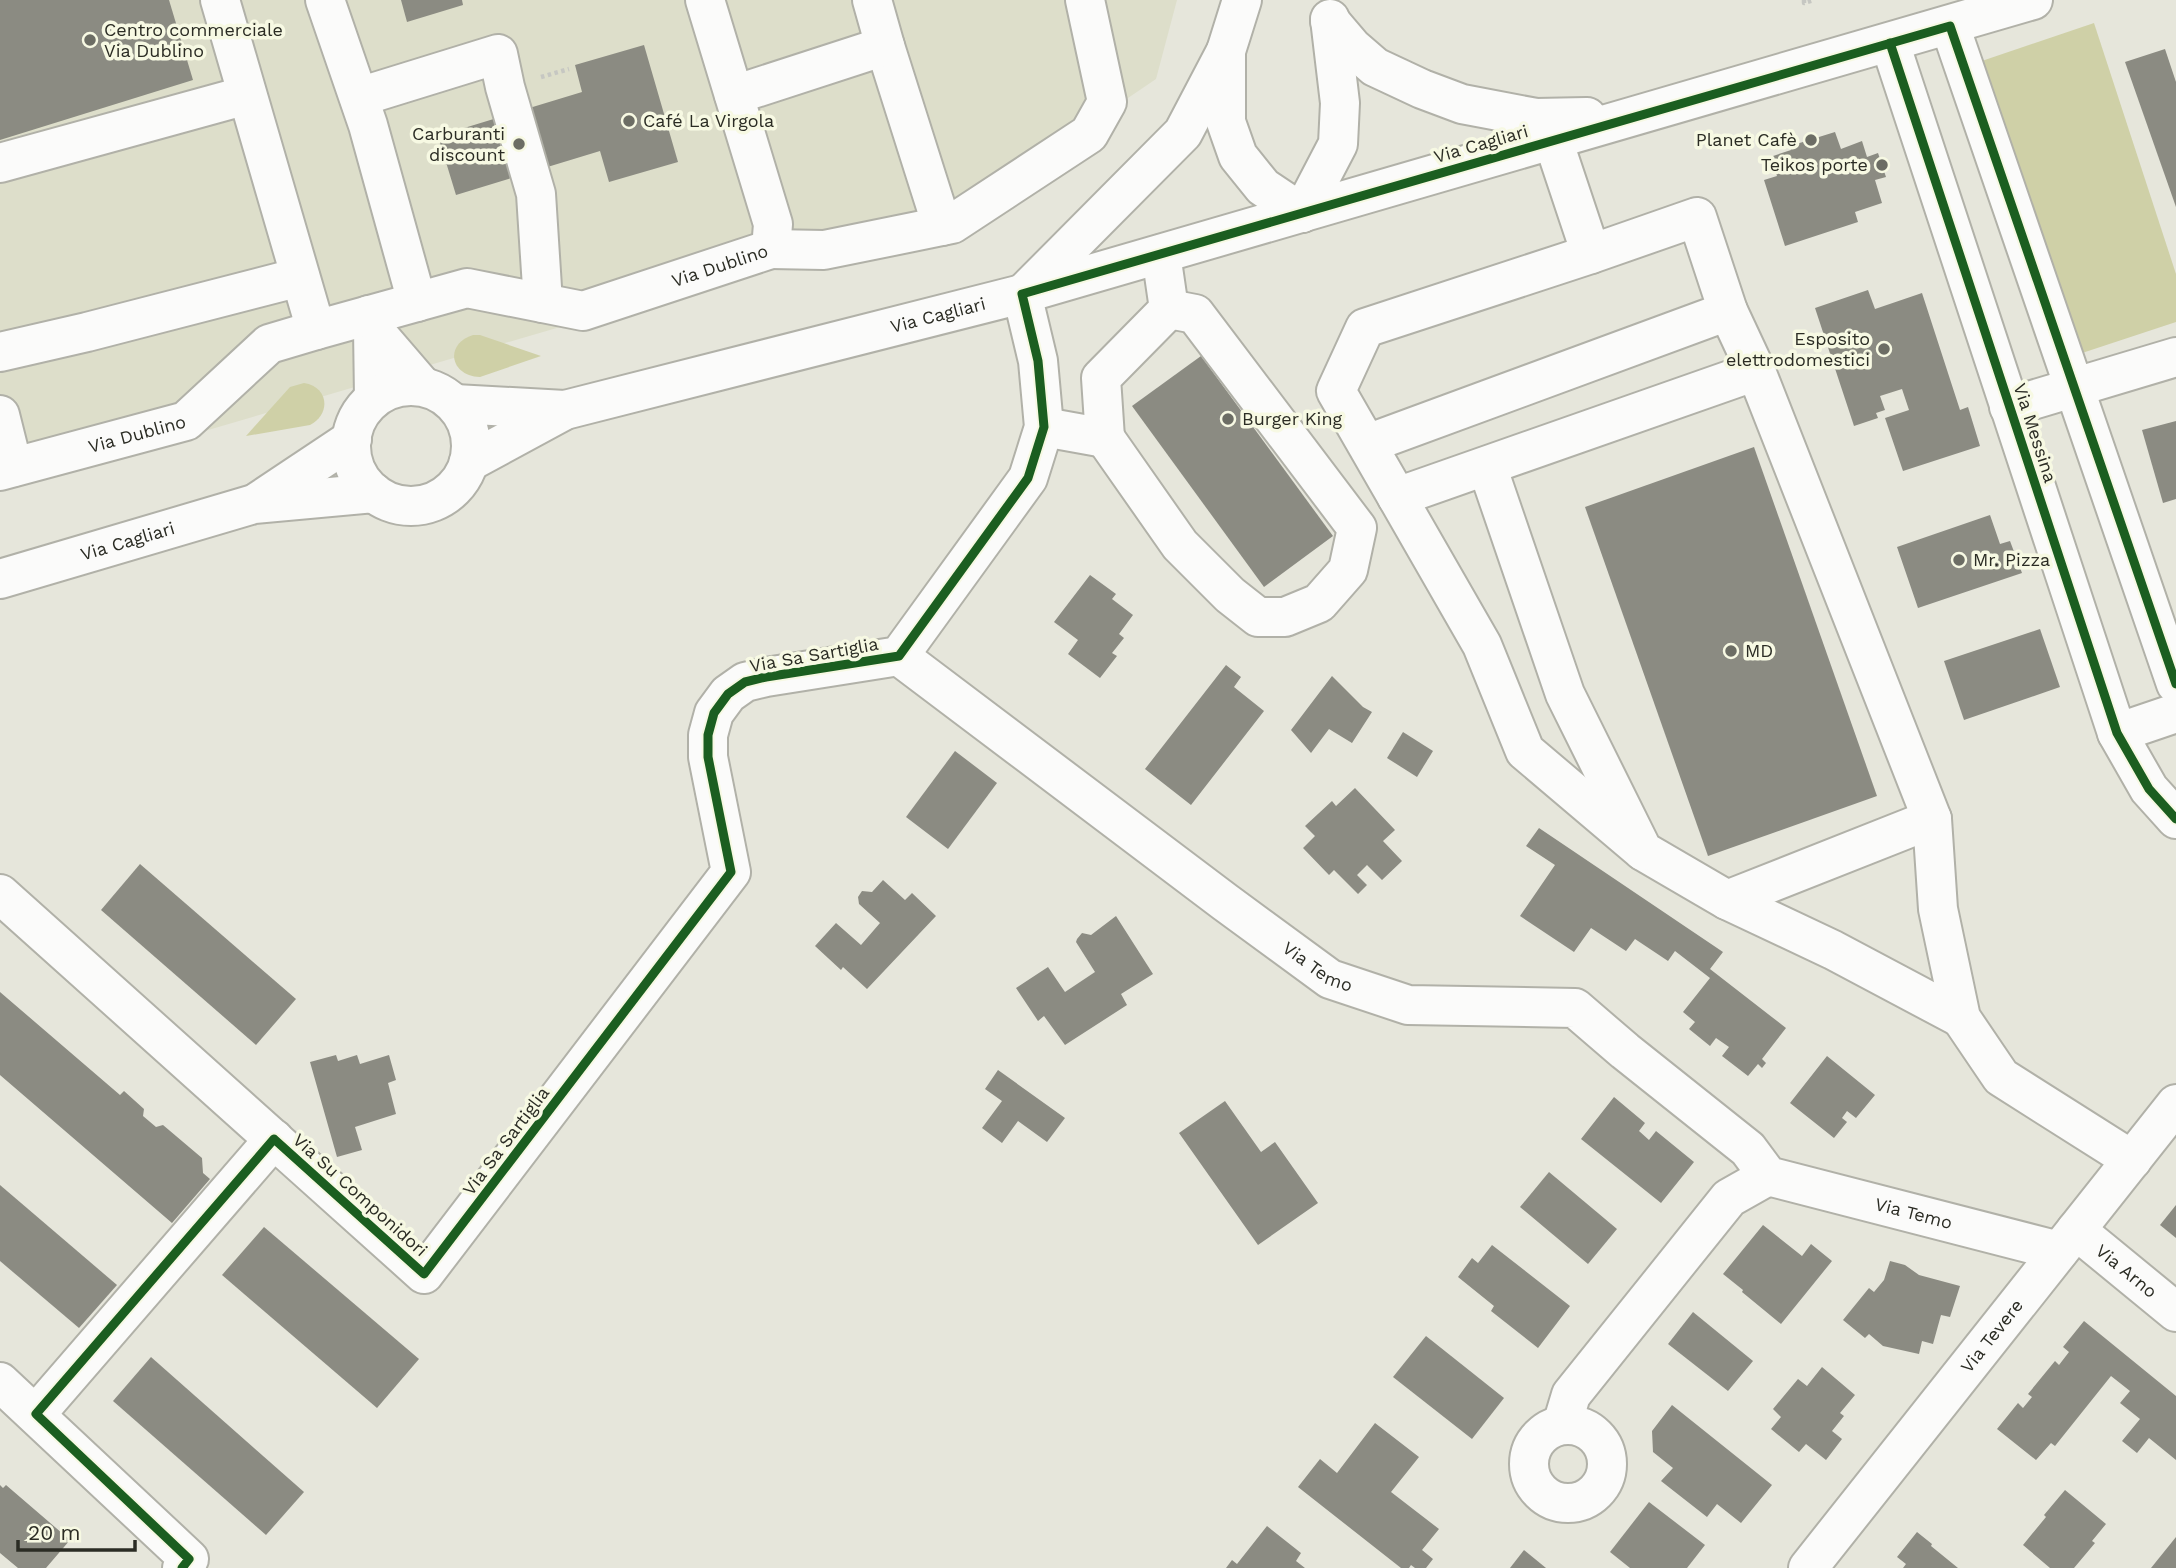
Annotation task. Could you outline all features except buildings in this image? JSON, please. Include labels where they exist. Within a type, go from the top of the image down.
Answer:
[{"type":"street","points":[[220,0],[316,330]]},
{"type":"street","points":[[325,0],[368,125],[417,302]]},
{"type":"street","name":"Via Dublino","points":[[6,469],[186,421],[269,344],[316,330],[371,322],[417,302],[467,288],[583,311],[771,249],[773,224],[705,0]]},
{"type":"street","points":[[872,0],[942,226]]},
{"type":"street","points":[[771,249],[824,250],[952,223],[1089,134],[1107,102],[1085,0]]},
{"type":"street","points":[[1022,294],[1183,133],[1226,51],[1242,0]]},
{"type":"street","name":"Via Cagliari","points":[[0,579],[254,504],[374,493],[400,505],[430,503],[455,487],[469,462],[565,410],[1022,294],[2034,0]]},
{"type":"street","points":[[1226,51],[1226,122],[1238,156],[1263,187],[1302,212],[1338,145],[1340,103],[1327,10]]},
{"type":"street","points":[[1327,10],[1353,48],[1375,67],[1462,104],[1536,118],[1638,116]]},
{"type":"street","points":[[1950,26],[2176,684]]},
{"type":"street","name":"Via Messina","points":[[1890,43],[2117,733],[2149,789],[2176,819]]},
{"type":"street","points":[[734,95],[885,47]]},
{"type":"street","points":[[359,97],[498,54],[536,194],[544,303]]},
{"type":"street","points":[[0,163],[247,95]]},
{"type":"street","points":[[1553,140],[1591,254]]},
{"type":"street","points":[[1961,1018],[1833,950],[1727,900],[1643,851],[1525,751],[1482,645],[1336,391],[1365,328],[1698,217],[1728,311],[1756,371],[1932,819],[1938,909],[1961,1018],[2001,1077],[2132,1160]]},
{"type":"street","points":[[1161,254],[1169,309]]},
{"type":"street","points":[[0,352],[300,277]]},
{"type":"street","name":"Via Sa Sartiglia","points":[[424,1274],[731,872],[708,757],[708,735],[714,713],[728,694],[745,682],[766,677],[899,656],[1028,478],[1044,427],[1038,362],[1022,294]]},
{"type":"street","points":[[1169,309],[1195,314],[1357,528],[1348,570],[1319,603],[1285,617],[1258,617],[1230,595],[1180,545],[1105,438],[1101,379],[1169,309]]},
{"type":"street","points":[[1367,443],[1728,311]]},
{"type":"street","points":[[371,322],[438,395],[462,414],[471,437],[469,462]]},
{"type":"street","points":[[371,322],[374,398],[354,427],[352,454],[363,482],[374,493]]},
{"type":"street","name":"Via Messina","points":[[2009,407],[2176,357]]},
{"type":"street","points":[[1397,497],[1756,371]]},
{"type":"street","name":"Via Cagliari","points":[[374,398],[397,387],[438,395],[565,410]]},
{"type":"street","points":[[0,415],[6,469]]},
{"type":"street","points":[[1044,427],[1105,438]]},
{"type":"street","name":"Via Cagliari","points":[[254,504],[352,439]]},
{"type":"street","points":[[1487,466],[1564,694],[1643,851]]},
{"type":"street","name":"Via Temo","points":[[899,656],[1330,979],[1408,1005],[1575,1008],[1748,1149],[1768,1176],[2068,1241]]},
{"type":"street","points":[[2117,733],[2176,713]]},
{"type":"street","points":[[1727,900],[1932,819]]},
{"type":"street","name":"Via Su Componidori","points":[[0,894],[424,1274]]},
{"type":"street","name":"Via Tevere","points":[[1808,1568],[2176,1104]]},
{"type":"street","points":[[36,1414],[274,1139]]},
{"type":"street","points":[[1562,1425],[1572,1395],[1729,1198],[1768,1176]]},
{"type":"street","name":"Via Arno","points":[[2068,1241],[2176,1312]]},
{"type":"street","points":[[0,1382],[189,1559],[182,1568]]},
{"type":"path","points":[[1804,0],[1804,3],[1814,0]]},
{"type":"shaded area","points":[[0,0],[1177,0],[1156,79],[966,208],[0,491]]},
{"type":"green space","points":[[2094,23],[2176,274],[2176,322],[2070,357],[1973,64]]},
{"type":"green space","points":[[473,335],[541,356],[480,377],[470,375],[457,366],[454,359],[458,345]]},
{"type":"green space","points":[[304,383],[322,395],[324,408],[317,420],[310,425],[246,436],[290,387]]},
{"type":"cycle path","points":[[182,1568],[189,1559],[36,1414],[274,1139],[424,1274],[731,872],[708,757],[708,735],[714,713],[728,694],[745,682],[766,677],[899,656],[1028,478],[1044,427],[1038,361],[1022,294],[1950,26],[2176,684]]},
{"type":"cycle path","points":[[1890,43],[2117,733],[2149,789],[2176,819]]},
{"type":"place","name":"Centro commerciale Via Dublino","points":[[90,40]]},
{"type":"place","name":"Café La Virgola","points":[[629,121]]},
{"type":"place","name":"Planet Cafè","points":[[1811,140]]},
{"type":"place","name":"Carburanti discount","points":[[519,144]]},
{"type":"place","name":"Teikos porte","points":[[1882,165]]},
{"type":"place","name":"Esposito elettrodomestici","points":[[1884,349]]},
{"type":"place","name":"Burger King","points":[[1228,419]]},
{"type":"place","name":"Mr. Pizza","points":[[1959,560]]},
{"type":"place","name":"MD","points":[[1731,651]]}]
